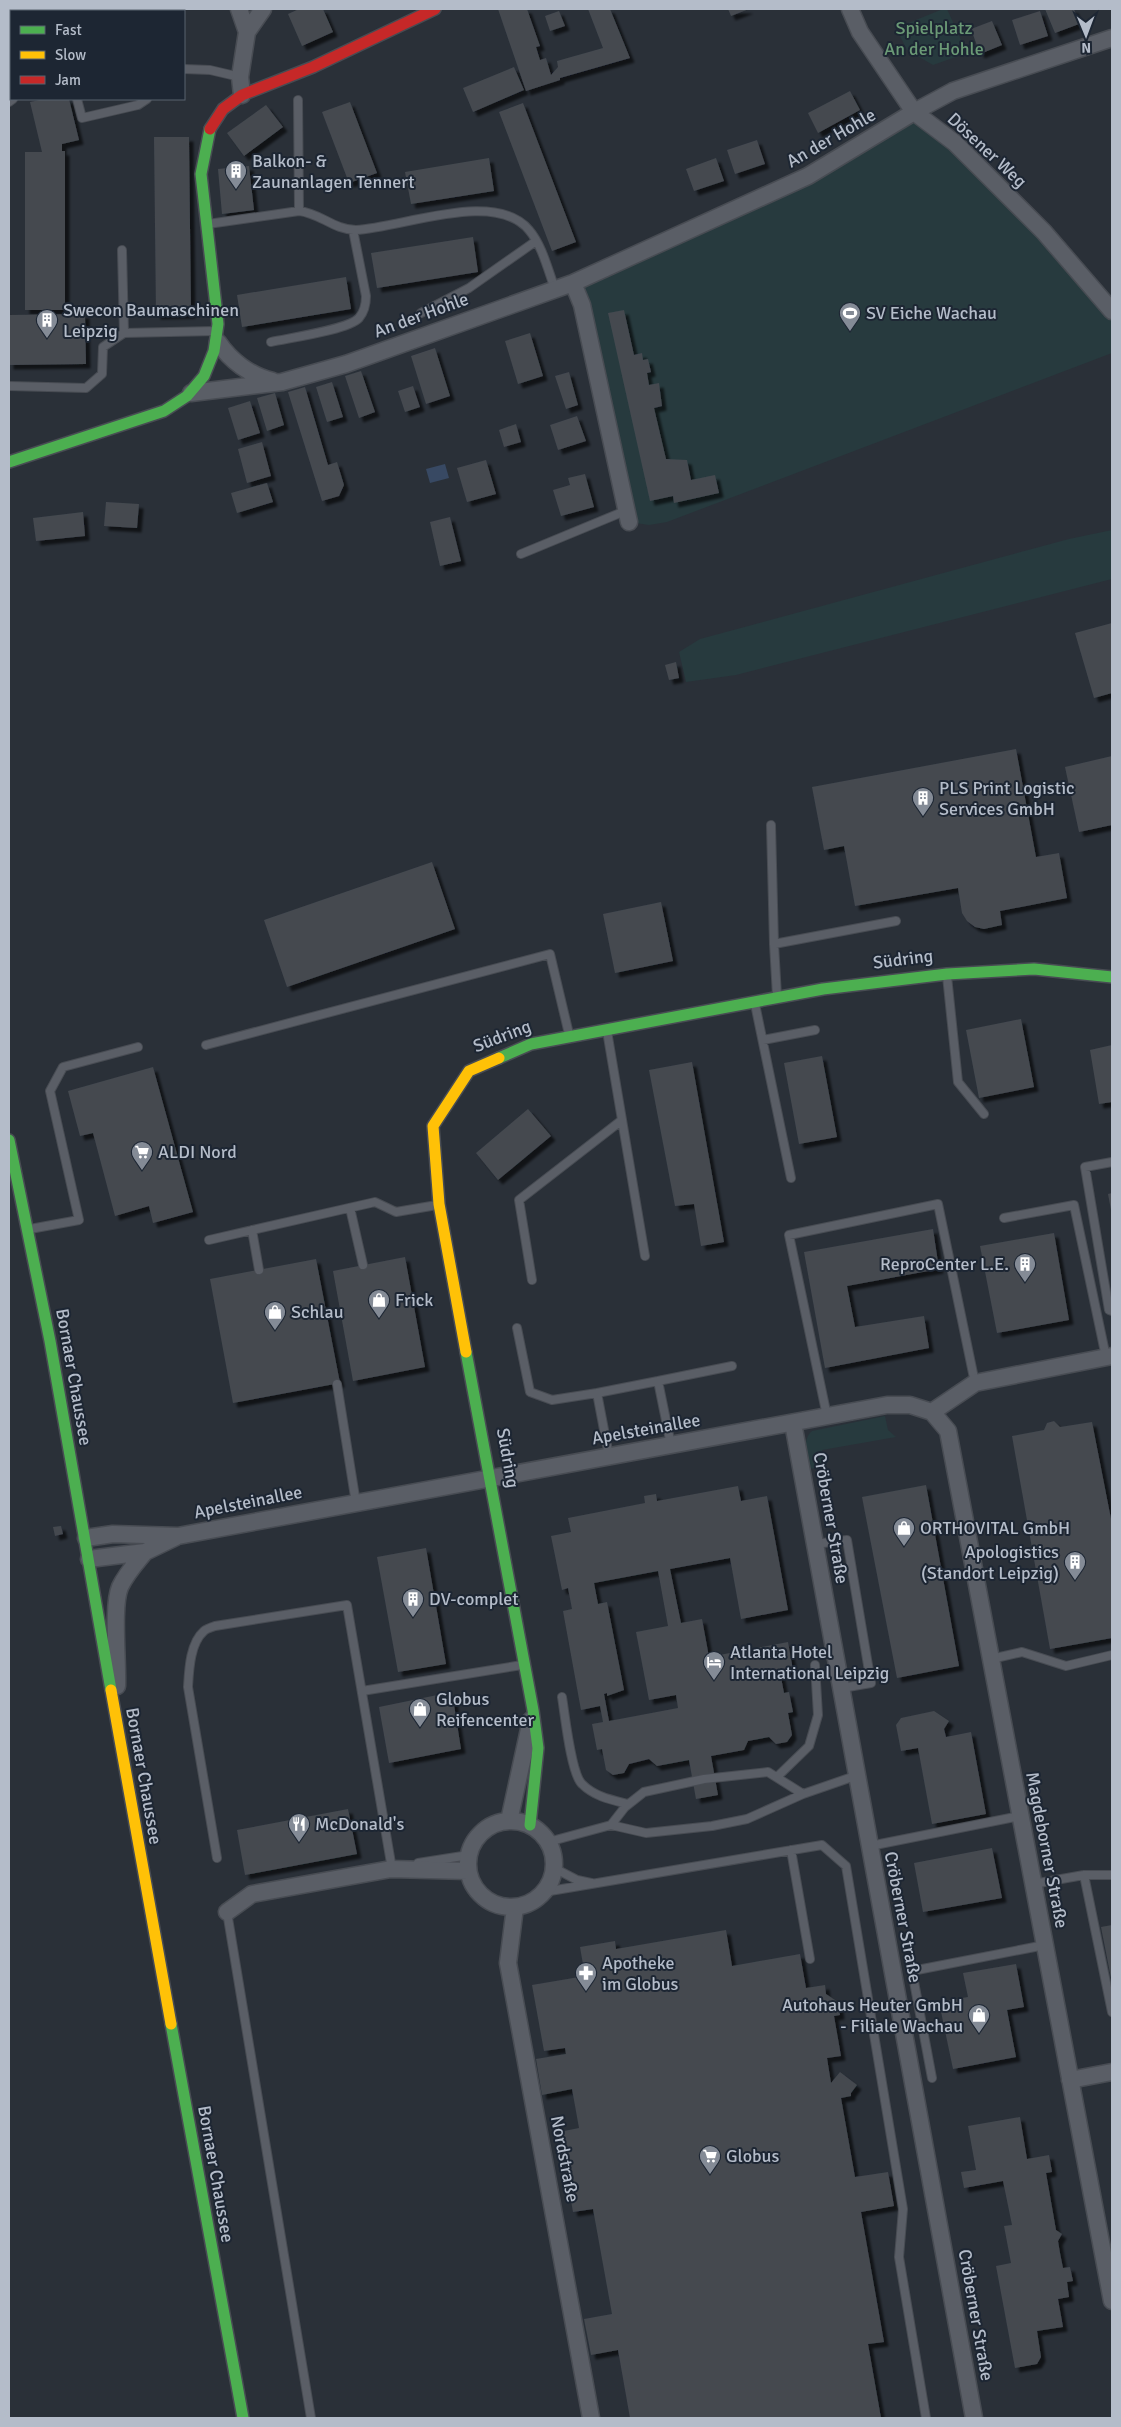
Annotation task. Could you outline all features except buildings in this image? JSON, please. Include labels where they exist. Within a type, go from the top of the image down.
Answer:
[{"type":"main road","points":[[9,462],[180,404],[191,393],[212,361],[218,336],[201,174],[211,128],[223,109],[242,95],[312,66],[435,9]]},
{"type":"main road","name":"Südring","points":[[530,1825],[538,1748],[533,1710],[439,1204],[433,1126],[469,1071],[531,1044],[823,989],[947,974],[1034,969],[1112,975]]},
{"type":"main road","name":"Bornaer Chaussee","points":[[9,1140],[49,1333],[116,1720],[243,2418]]},
{"type":"street","points":[[239,9],[247,32]]},
{"type":"street","points":[[242,95],[240,77],[247,32],[263,9]]},
{"type":"street","name":"Dösener Weg","points":[[850,9],[860,32],[914,112],[955,143],[1044,232],[1112,311]]},
{"type":"street","name":"An der Hohle","points":[[191,393],[282,382],[346,364],[573,283],[808,176],[914,112],[953,91],[1112,38]]},
{"type":"street","points":[[573,283],[582,305],[627,516]]},
{"type":"street","points":[[218,336],[230,356],[252,374],[282,382]]},
{"type":"street","points":[[932,1412],[975,1383],[1109,1356]]},
{"type":"street","name":"Apelsteinallee","points":[[86,1538],[113,1534],[178,1536],[887,1405],[910,1405],[932,1412]]},
{"type":"street","name":"Magdeborner Straße","points":[[932,1412],[948,1431],[1070,2080],[1110,2278],[1112,2301]]},
{"type":"street","name":"Cröberner Straße","points":[[793,1422],[974,2418]]},
{"type":"street","name":"Apelsteinallee","points":[[89,1559],[145,1552],[178,1536]]},
{"type":"street","name":"Apelsteinallee","points":[[116,1720],[116,1603],[120,1588],[145,1552]]},
{"type":"street","name":"Südring","points":[[510,1821],[533,1710]]},
{"type":"street","points":[[510,1821],[530,1825],[548,1842],[552,1850],[554,1868],[552,1877],[544,1892],[530,1902],[515,1907],[501,1906],[482,1896],[472,1882],[469,1863],[479,1835],[498,1823],[510,1821]]},
{"type":"street","points":[[227,1912],[252,1894],[391,1869],[469,1863]]},
{"type":"street","name":"Nordstraße","points":[[515,1907],[508,1963],[591,2418]]},
{"type":"street","points":[[1070,2080],[1112,2072]]},
{"type":"lane","points":[[185,69],[210,70],[240,77]]},
{"type":"lane","points":[[77,100],[82,118],[138,105],[146,100]]},
{"type":"lane","points":[[298,100],[299,211]]},
{"type":"lane","points":[[207,224],[299,211],[313,213],[338,227],[353,230],[379,228],[474,212],[502,213],[516,219],[530,231],[536,241],[555,289]]},
{"type":"lane","points":[[271,342],[339,327],[358,318],[365,306],[366,296],[353,230]]},
{"type":"lane","points":[[421,313],[469,288],[536,241]]},
{"type":"lane","points":[[122,250],[124,333]]},
{"type":"lane","points":[[9,386],[86,388],[102,374],[103,347],[124,333],[218,336]]},
{"type":"lane","points":[[521,554],[627,516]]},
{"type":"lane","points":[[771,825],[774,944],[778,998]]},
{"type":"lane","points":[[774,944],[896,921]]},
{"type":"lane","points":[[206,1045],[550,954],[570,1036]]},
{"type":"lane","points":[[947,974],[958,1082],[984,1114]]},
{"type":"lane","points":[[755,1002],[791,1178]]},
{"type":"lane","points":[[607,1030],[645,1256]]},
{"type":"lane","points":[[763,1040],[815,1030]]},
{"type":"lane","points":[[27,1230],[79,1220],[50,1091],[63,1067],[138,1047]]},
{"type":"lane","points":[[532,1280],[519,1200],[622,1120]]},
{"type":"lane","points":[[1112,1162],[1085,1167],[1109,1310],[1112,1312]]},
{"type":"lane","points":[[209,1240],[375,1202],[396,1212],[439,1204]]},
{"type":"lane","points":[[827,1416],[789,1235],[938,1204],[975,1383]]},
{"type":"lane","points":[[1004,1218],[1074,1205],[1109,1356]]},
{"type":"lane","points":[[350,1208],[363,1266]]},
{"type":"lane","points":[[252,1230],[259,1270]]},
{"type":"lane","points":[[517,1328],[530,1392],[552,1400],[732,1366]]},
{"type":"lane","points":[[658,1381],[670,1445]]},
{"type":"lane","points":[[337,1384],[356,1503]]},
{"type":"lane","points":[[597,1393],[609,1456]]},
{"type":"lane","points":[[815,1544],[847,1540],[871,1683],[842,1688]]},
{"type":"lane","points":[[218,1858],[188,1687],[190,1664],[204,1630],[215,1626],[348,1605],[391,1869]]},
{"type":"lane","points":[[990,1659],[1022,1652],[1066,1666],[1112,1655]]},
{"type":"lane","points":[[362,1691],[524,1665]]},
{"type":"lane","points":[[777,1777],[809,1746],[818,1714],[814,1665]]},
{"type":"lane","points":[[562,1697],[572,1758],[580,1783],[600,1796],[628,1804]]},
{"type":"lane","points":[[611,1825],[628,1804],[644,1792],[704,1779],[768,1772],[802,1794]]},
{"type":"lane","points":[[548,1842],[611,1825],[646,1833],[712,1826],[747,1819],[802,1794],[858,1776]]},
{"type":"lane","points":[[870,1846],[1020,1816]]},
{"type":"lane","points":[[544,1892],[822,1845],[846,1866],[903,2209],[899,2257],[926,2418]]},
{"type":"lane","points":[[791,1850],[810,1959]]},
{"type":"lane","points":[[554,1868],[577,1880],[595,1884]]},
{"type":"lane","points":[[1084,1875],[1112,2012]]},
{"type":"lane","points":[[1033,1884],[1084,1875],[1112,1875]]},
{"type":"lane","points":[[227,1912],[311,2418]]},
{"type":"lane","points":[[932,2078],[912,1971],[1045,1945]]},
{"type":"green space","name":"Spielplatz An der Hohle","points":[[947,9],[967,53],[933,65],[907,50],[896,28]]},
{"type":"green space","name":"SV Eiche Wachau","points":[[914,112],[1112,311],[1112,353],[667,522],[649,525],[629,522],[573,283],[808,176]]},
{"type":"green space","points":[[1112,530],[1112,579],[736,675],[686,682],[679,652],[700,639],[1069,539]]},
{"type":"green space","points":[[885,1416],[888,1430],[896,1437],[822,1450],[825,1466],[810,1469],[806,1444],[812,1431]]},
{"type":"water","points":[[445,464],[449,478],[430,483],[426,469]]},
{"type":"traffic: fast","points":[[9,462],[164,411],[187,396],[204,376],[214,351],[218,324],[201,174],[210,129]]},
{"type":"traffic: fast","points":[[499,1058],[531,1044],[823,989],[947,974],[1034,969],[1112,977]]},
{"type":"traffic: fast","points":[[9,1140],[50,1341],[111,1690]]},
{"type":"traffic: fast","points":[[466,1352],[533,1710],[538,1748],[530,1825]]},
{"type":"traffic: fast","points":[[171,2024],[243,2418]]},
{"type":"traffic: slow","points":[[466,1352],[439,1204],[433,1126],[469,1071],[499,1058]]},
{"type":"traffic: slow","points":[[111,1690],[171,2024]]},
{"type":"traffic: jam","points":[[210,129],[223,109],[242,95],[313,67],[435,9]]},
{"type":"place","name":"Balkon- & Zaunanlagen Tennert","points":[[236,190]]},
{"type":"place","name":"SV Eiche Wachau","points":[[850,332]]},
{"type":"place","name":"Swecon Baumaschinen Leipzig","points":[[47,339]]},
{"type":"place","name":"PLS Print Logistic Services GmbH","points":[[923,817]]},
{"type":"place","name":"ALDI Nord","points":[[142,1171]]},
{"type":"place","name":"ReproCenter L.E.","points":[[1025,1283]]},
{"type":"place","name":"Frick","points":[[379,1319]]},
{"type":"place","name":"Schlau","points":[[275,1331]]},
{"type":"place","name":"ORTHOVITAL GmbH","points":[[904,1547]]},
{"type":"place","name":"Apologistics (Standort Leipzig)","points":[[1075,1581]]},
{"type":"place","name":"DV-complet","points":[[413,1618]]},
{"type":"place","name":"Atlanta Hotel International Leipzig","points":[[714,1681]]},
{"type":"place","name":"Globus Reifencenter","points":[[420,1728]]},
{"type":"place","name":"McDonald's","points":[[299,1843]]},
{"type":"place","name":"Apotheke im Globus","points":[[586,1992]]},
{"type":"place","name":"Autohaus Heuter GmbH - Filiale Wachau","points":[[979,2034]]},
{"type":"place","name":"Globus","points":[[710,2175]]}]
